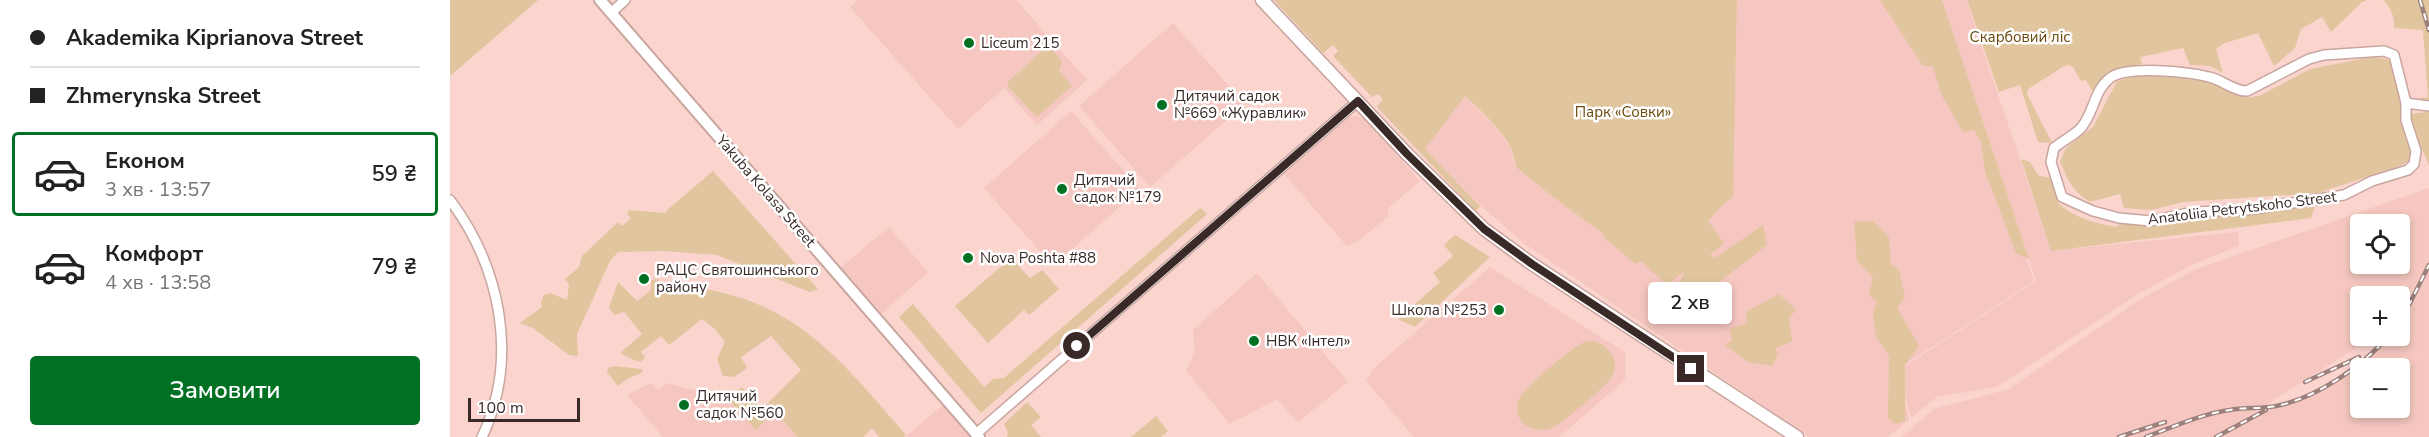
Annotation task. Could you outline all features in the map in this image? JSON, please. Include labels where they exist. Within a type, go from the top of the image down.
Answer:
[{"type":"main road","points":[[1262,0],[1407,154],[1484,229],[1545,273],[1797,437]]},
{"type":"street","name":"Yakuba Kolasa Street","points":[[600,0],[978,435]]},
{"type":"street","points":[[611,13],[625,0]]},
{"type":"street","name":"Anatoliia Petrytskoho Street","points":[[2389,52],[2394,55],[2406,103],[2406,120],[2416,151],[2414,164],[2408,170],[2372,181],[2344,195],[2247,210],[2193,212],[2151,221],[2138,221],[2093,211],[2062,197],[2051,162],[2054,148],[2080,129],[2096,94],[2110,78],[2122,73],[2146,69],[2211,77],[2240,91],[2247,91],[2309,59],[2324,55],[2389,52]]},
{"type":"street","points":[[978,435],[1358,101]]},
{"type":"street","points":[[2406,103],[2429,106]]},
{"type":"street","points":[[450,200],[473,234],[498,306],[502,364],[488,424],[482,437]]},
{"type":"shaded area","name":"Liceum 215","points":[[858,0],[1016,0],[1087,80],[1037,125],[1004,88],[958,129],[850,7]]},
{"type":"shaded area","points":[[1737,0],[1939,0],[2034,281],[1898,369],[1909,420],[1888,437],[1809,437],[1525,244],[1481,206],[1425,149],[1465,96],[1499,131],[1512,150],[1517,168],[1605,235],[1604,237],[1733,197]]},
{"type":"shaded area","points":[[1942,0],[1966,0],[2051,251],[2238,232],[2239,246],[2191,265],[2138,294],[1997,387],[1937,397],[1911,418],[1899,370],[2036,281]]},
{"type":"shaded area","name":"Дитячий садок №669 «Журавлик»","points":[[1173,23],[1245,104],[1150,187],[1079,106]]},
{"type":"shaded area","name":"Дитячий садок №179","points":[[1071,111],[1140,189],[1053,266],[984,188]]},
{"type":"shaded area","points":[[1356,116],[1366,120],[1420,181],[1387,209],[1389,216],[1355,243],[1347,246],[1284,174],[1348,117]]},
{"type":"shaded area","points":[[2429,188],[2429,437],[1901,437],[1934,409],[2009,389],[2141,299],[2194,270],[2350,216],[2350,274],[2410,274],[2410,214],[2354,214]]},
{"type":"shaded area","points":[[889,227],[928,272],[879,316],[839,269]]},
{"type":"shaded area","name":"Школа №253","points":[[1490,267],[1626,353],[1625,380],[1559,437],[1414,437],[1366,381],[1373,369]]},
{"type":"shaded area","name":"НВК «Інтел»","points":[[1257,273],[1348,382],[1298,422],[1277,399],[1230,424],[1186,371],[1195,352],[1193,330]]},
{"type":"shaded area","name":"Дитячий садок №560","points":[[651,383],[658,390],[666,383],[727,398],[756,430],[776,412],[798,437],[663,437],[627,395]]},
{"type":"shaded area","points":[[943,405],[970,437],[905,437]]},
{"type":"green space","points":[[450,0],[538,0],[450,76]]},
{"type":"green space","name":"Парк «Совки»","points":[[1274,0],[1737,0],[1733,197],[1708,221],[1724,243],[1710,255],[1715,258],[1763,225],[1767,245],[1686,308],[1675,293],[1685,270],[1667,285],[1641,261],[1636,264],[1604,238],[1605,235],[1517,168],[1512,150],[1504,136],[1465,96],[1425,149],[1480,206],[1476,212],[1377,107],[1383,99],[1378,94],[1372,97],[1333,56],[1338,51],[1333,45],[1323,53]]},
{"type":"green space","points":[[1880,0],[1942,0],[2029,259],[2016,253],[1985,171],[1981,142],[1974,130],[1963,132],[1941,94],[1933,66],[1923,66]]},
{"type":"green space","name":"Скарбовий ліс","points":[[1967,0],[2367,0],[2331,32],[2322,17],[2301,29],[2295,48],[2274,66],[2258,33],[2225,43],[2216,49],[2223,73],[2210,66],[2190,65],[2183,48],[2140,57],[2142,64],[2120,69],[2094,93],[2086,80],[2081,81],[2073,67],[2064,66],[2028,89],[2027,94],[2052,143],[2038,142],[2020,85],[1999,92]]},
{"type":"green space","points":[[2383,0],[2429,0],[2429,105],[2421,102],[2421,97],[2428,98],[2423,30],[2394,28],[2392,12]]},
{"type":"green space","points":[[1045,48],[1052,50],[1062,61],[1059,71],[1072,86],[1037,117],[1008,87],[1008,82]]},
{"type":"green space","points":[[2371,57],[2387,59],[2392,64],[2412,155],[2411,160],[2400,166],[2318,193],[2183,202],[2152,210],[2124,208],[2120,194],[2090,202],[2071,184],[2060,161],[2066,148],[2093,127],[2117,81],[2144,73],[2213,83],[2248,98],[2261,95],[2310,69]]},
{"type":"green space","points":[[2429,112],[2429,165],[2422,149],[2418,150],[2408,114]]},
{"type":"green space","points":[[2021,159],[2030,162],[2038,175],[2053,179],[2059,197],[2058,203],[2064,208],[2085,219],[2116,227],[2126,219],[2174,218],[2316,203],[2311,218],[2051,251]]},
{"type":"green space","points":[[713,171],[818,289],[810,292],[717,255],[664,251],[618,252],[610,261],[577,334],[578,356],[569,355],[533,328],[520,323],[542,307],[541,302],[544,295],[550,293],[567,300],[569,285],[565,279],[579,267],[582,256],[618,222],[622,226],[631,218],[627,214],[629,210],[666,213]]},
{"type":"green space","points":[[1200,208],[1207,214],[981,413],[899,317],[913,304],[984,387],[993,379],[1004,378]]},
{"type":"green space","points":[[1873,221],[1889,237],[1891,264],[1899,270],[1905,297],[1897,308],[1919,346],[1905,365],[1905,421],[1896,424],[1888,418],[1889,356],[1876,337],[1873,314],[1877,302],[1869,294],[1873,277],[1857,261],[1854,222]]},
{"type":"green space","points":[[1455,235],[1490,257],[1415,327],[1398,319],[1440,282],[1433,273],[1453,256],[1444,245]]},
{"type":"green space","points":[[1011,258],[1030,278],[1042,270],[1059,289],[1029,315],[1024,310],[988,343],[955,306]]},
{"type":"green space","points":[[659,279],[659,285],[702,289],[740,297],[772,311],[801,328],[853,375],[906,435],[904,437],[879,437],[872,428],[864,437],[798,437],[775,412],[756,430],[727,398],[742,387],[756,403],[765,406],[801,370],[771,336],[741,357],[747,368],[734,377],[723,376],[717,359],[725,342],[715,329],[702,319],[669,345],[661,336],[641,352],[645,357],[641,362],[620,353],[642,334],[624,312],[614,315],[609,307],[618,282],[637,301],[651,290],[651,280]]},
{"type":"green space","points":[[1779,294],[1796,310],[1789,318],[1792,341],[1775,349],[1778,354],[1772,366],[1748,362],[1725,345],[1732,340],[1730,329],[1747,323],[1746,312]]},
{"type":"green space","points":[[1592,341],[1604,346],[1612,354],[1615,365],[1611,378],[1584,404],[1555,426],[1541,430],[1527,426],[1518,416],[1518,401],[1521,395],[1565,355],[1582,343]]},
{"type":"green space","points":[[615,366],[641,369],[643,372],[618,386],[607,372],[608,368]]},
{"type":"green space","points":[[1027,402],[1041,417],[1031,425],[1041,437],[1007,437],[1008,433],[1004,424]]},
{"type":"green space","points":[[1156,416],[1168,431],[1161,437],[1131,437]]},
{"type":"railway","points":[[2420,0],[2429,30]]},
{"type":"railway","points":[[2410,303],[2429,265]]},
{"type":"railway","points":[[2146,437],[2208,414],[2276,406],[2291,402],[2337,380],[2366,359],[2379,346]]},
{"type":"railway","points":[[2305,382],[2359,357]]},
{"type":"railway","points":[[2216,437],[2266,410]]},
{"type":"railway","points":[[2119,437],[2165,422]]},
{"type":"place","name":"Liceum 215","points":[[969,43]]},
{"type":"place","name":"Дитячий садок №669 «Журавлик»","points":[[1162,105]]},
{"type":"place","name":"Дитячий садок №179","points":[[1062,189]]},
{"type":"place","name":"Nova Poshta #88","points":[[968,258]]},
{"type":"place","name":"РАЦС Святошинського району","points":[[644,279]]},
{"type":"place","name":"Школа №253","points":[[1499,310]]},
{"type":"place","name":"НВК «Інтел»","points":[[1254,341]]},
{"type":"place","name":"Дитячий садок №560","points":[[684,405]]},
{"type":"route","points":[[1077,346],[1358,101],[1407,154],[1484,229],[1532,264],[1691,369]]}]
